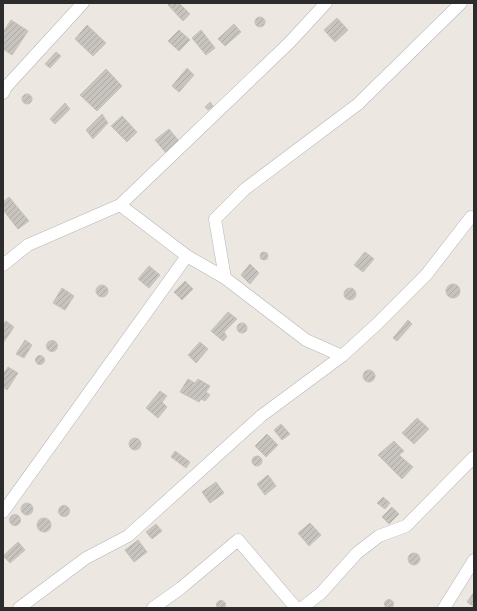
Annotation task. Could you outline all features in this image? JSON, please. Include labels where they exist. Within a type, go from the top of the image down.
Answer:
[{"type":"street","points":[[3,93],[6,87],[83,3]]},
{"type":"street","points":[[3,266],[28,245],[120,205],[290,43],[326,3]]},
{"type":"street","points":[[224,278],[216,219],[245,189],[358,104],[461,3]]},
{"type":"street","points":[[120,205],[187,256],[224,278],[306,340],[342,356]]},
{"type":"street","points":[[19,608],[86,558],[128,536],[261,416],[342,356],[377,324],[426,275],[471,218]]},
{"type":"street","points":[[3,512],[187,256]]},
{"type":"street","points":[[302,608],[321,593],[357,553],[379,536],[406,526],[474,457]]},
{"type":"street","points":[[153,608],[181,588],[238,540],[296,608]]},
{"type":"street","points":[[444,608],[474,560]]},
{"type":"building","points":[[170,3],[179,3],[190,14],[183,21],[168,5]]},
{"type":"building","points":[[260,17],[265,22],[260,27],[255,22]]},
{"type":"building","points":[[337,18],[348,30],[335,42],[324,30]]},
{"type":"building","points":[[11,20],[28,31],[12,55],[3,49],[3,32]]},
{"type":"building","points":[[234,24],[241,32],[225,46],[218,39]]},
{"type":"building","points":[[87,25],[106,43],[93,56],[75,39]]},
{"type":"building","points":[[179,30],[190,40],[179,51],[168,41]]},
{"type":"building","points":[[201,30],[215,48],[206,55],[192,38]]},
{"type":"building","points":[[56,52],[61,56],[50,68],[45,64]]},
{"type":"building","points":[[187,68],[194,75],[179,92],[172,86]]},
{"type":"building","points":[[106,69],[122,86],[97,111],[80,95]]},
{"type":"building","points":[[25,94],[29,94],[31,95],[31,103],[25,104],[22,101],[22,97]]},
{"type":"building","points":[[210,102],[213,106],[208,110],[205,107]]},
{"type":"building","points":[[65,103],[70,109],[55,124],[50,119]]},
{"type":"building","points":[[102,114],[108,123],[93,139],[86,130]]},
{"type":"building","points":[[122,116],[137,132],[127,142],[111,126]]},
{"type":"building","points":[[169,129],[179,141],[166,153],[155,140]]},
{"type":"building","points":[[9,197],[29,221],[18,229],[3,210],[3,202]]},
{"type":"building","points":[[262,252],[266,252],[268,256],[266,260],[262,260],[260,258],[260,254]]},
{"type":"building","points":[[365,252],[374,259],[363,272],[354,265]]},
{"type":"building","points":[[250,264],[259,273],[250,284],[241,275]]},
{"type":"building","points":[[149,266],[160,275],[149,288],[138,279]]},
{"type":"building","points":[[185,281],[193,289],[182,300],[174,292]]},
{"type":"building","points":[[453,284],[458,286],[460,291],[458,296],[453,298],[448,296],[446,291],[448,286]]},
{"type":"building","points":[[102,285],[106,287],[108,291],[106,295],[102,297],[98,295],[96,291],[98,287]]},
{"type":"building","points":[[62,288],[74,296],[65,310],[53,303]]},
{"type":"building","points":[[350,288],[354,290],[356,294],[354,298],[350,300],[346,298],[344,294],[346,290]]},
{"type":"building","points":[[228,312],[237,319],[224,332],[227,337],[223,341],[211,331]]},
{"type":"building","points":[[408,320],[412,324],[397,341],[393,338]]},
{"type":"building","points":[[6,321],[14,327],[3,343],[3,324]]},
{"type":"building","points":[[240,323],[244,323],[246,324],[246,332],[240,333],[237,330],[237,326]]},
{"type":"building","points":[[25,340],[32,345],[24,358],[16,354]]},
{"type":"building","points":[[50,341],[54,341],[56,342],[56,350],[50,351],[47,348],[47,344]]},
{"type":"building","points":[[200,342],[208,349],[196,363],[188,355]]},
{"type":"building","points":[[40,355],[45,360],[40,365],[35,360]]},
{"type":"building","points":[[8,367],[18,373],[7,390],[3,387],[3,374]]},
{"type":"building","points":[[369,370],[373,372],[375,376],[373,380],[369,382],[365,380],[363,376],[365,372]]},
{"type":"building","points":[[188,379],[195,383],[198,379],[210,386],[206,392],[210,395],[205,401],[201,399],[199,402],[180,392]]},
{"type":"building","points":[[160,391],[167,396],[162,402],[167,407],[158,418],[146,408]]},
{"type":"building","points":[[417,418],[429,429],[414,444],[402,433]]},
{"type":"building","points":[[281,424],[290,434],[282,440],[274,430]]},
{"type":"building","points":[[267,434],[278,445],[266,457],[255,446]]},
{"type":"building","points":[[135,438],[139,440],[141,444],[139,448],[135,450],[131,448],[129,444],[131,440]]},
{"type":"building","points":[[394,441],[404,451],[399,455],[413,467],[402,479],[378,455]]},
{"type":"building","points":[[175,451],[190,462],[186,468],[171,457]]},
{"type":"building","points":[[255,456],[259,456],[261,457],[261,465],[255,466],[252,463],[252,459]]},
{"type":"building","points":[[268,475],[276,486],[265,495],[257,484]]},
{"type":"building","points":[[216,482],[224,493],[210,503],[202,492]]},
{"type":"building","points":[[383,497],[390,503],[385,509],[377,503]]},
{"type":"building","points":[[25,503],[29,503],[33,509],[29,515],[25,515],[21,511],[21,507]]},
{"type":"building","points":[[62,506],[66,506],[68,507],[68,515],[62,516],[59,513],[59,509]]},
{"type":"building","points":[[392,507],[399,514],[389,524],[382,517]]},
{"type":"building","points":[[15,514],[19,516],[21,520],[19,524],[15,526],[11,524],[9,520],[11,516]]},
{"type":"building","points":[[44,518],[49,520],[51,525],[49,530],[44,532],[39,530],[37,525],[39,520]]},
{"type":"building","points":[[310,523],[321,535],[309,546],[298,533]]},
{"type":"building","points":[[156,524],[162,531],[152,539],[146,532]]},
{"type":"building","points":[[138,540],[147,552],[134,562],[125,550]]},
{"type":"building","points":[[18,542],[25,550],[10,563],[3,556]]},
{"type":"building","points":[[412,553],[416,553],[420,559],[416,565],[412,565],[408,561],[408,557]]},
{"type":"building","points":[[474,592],[474,607],[467,602]]},
{"type":"building","points":[[389,599],[394,604],[389,609],[384,604]]},
{"type":"building","points":[[219,601],[223,601],[225,605],[223,609],[219,609],[217,607],[217,603]]}]
